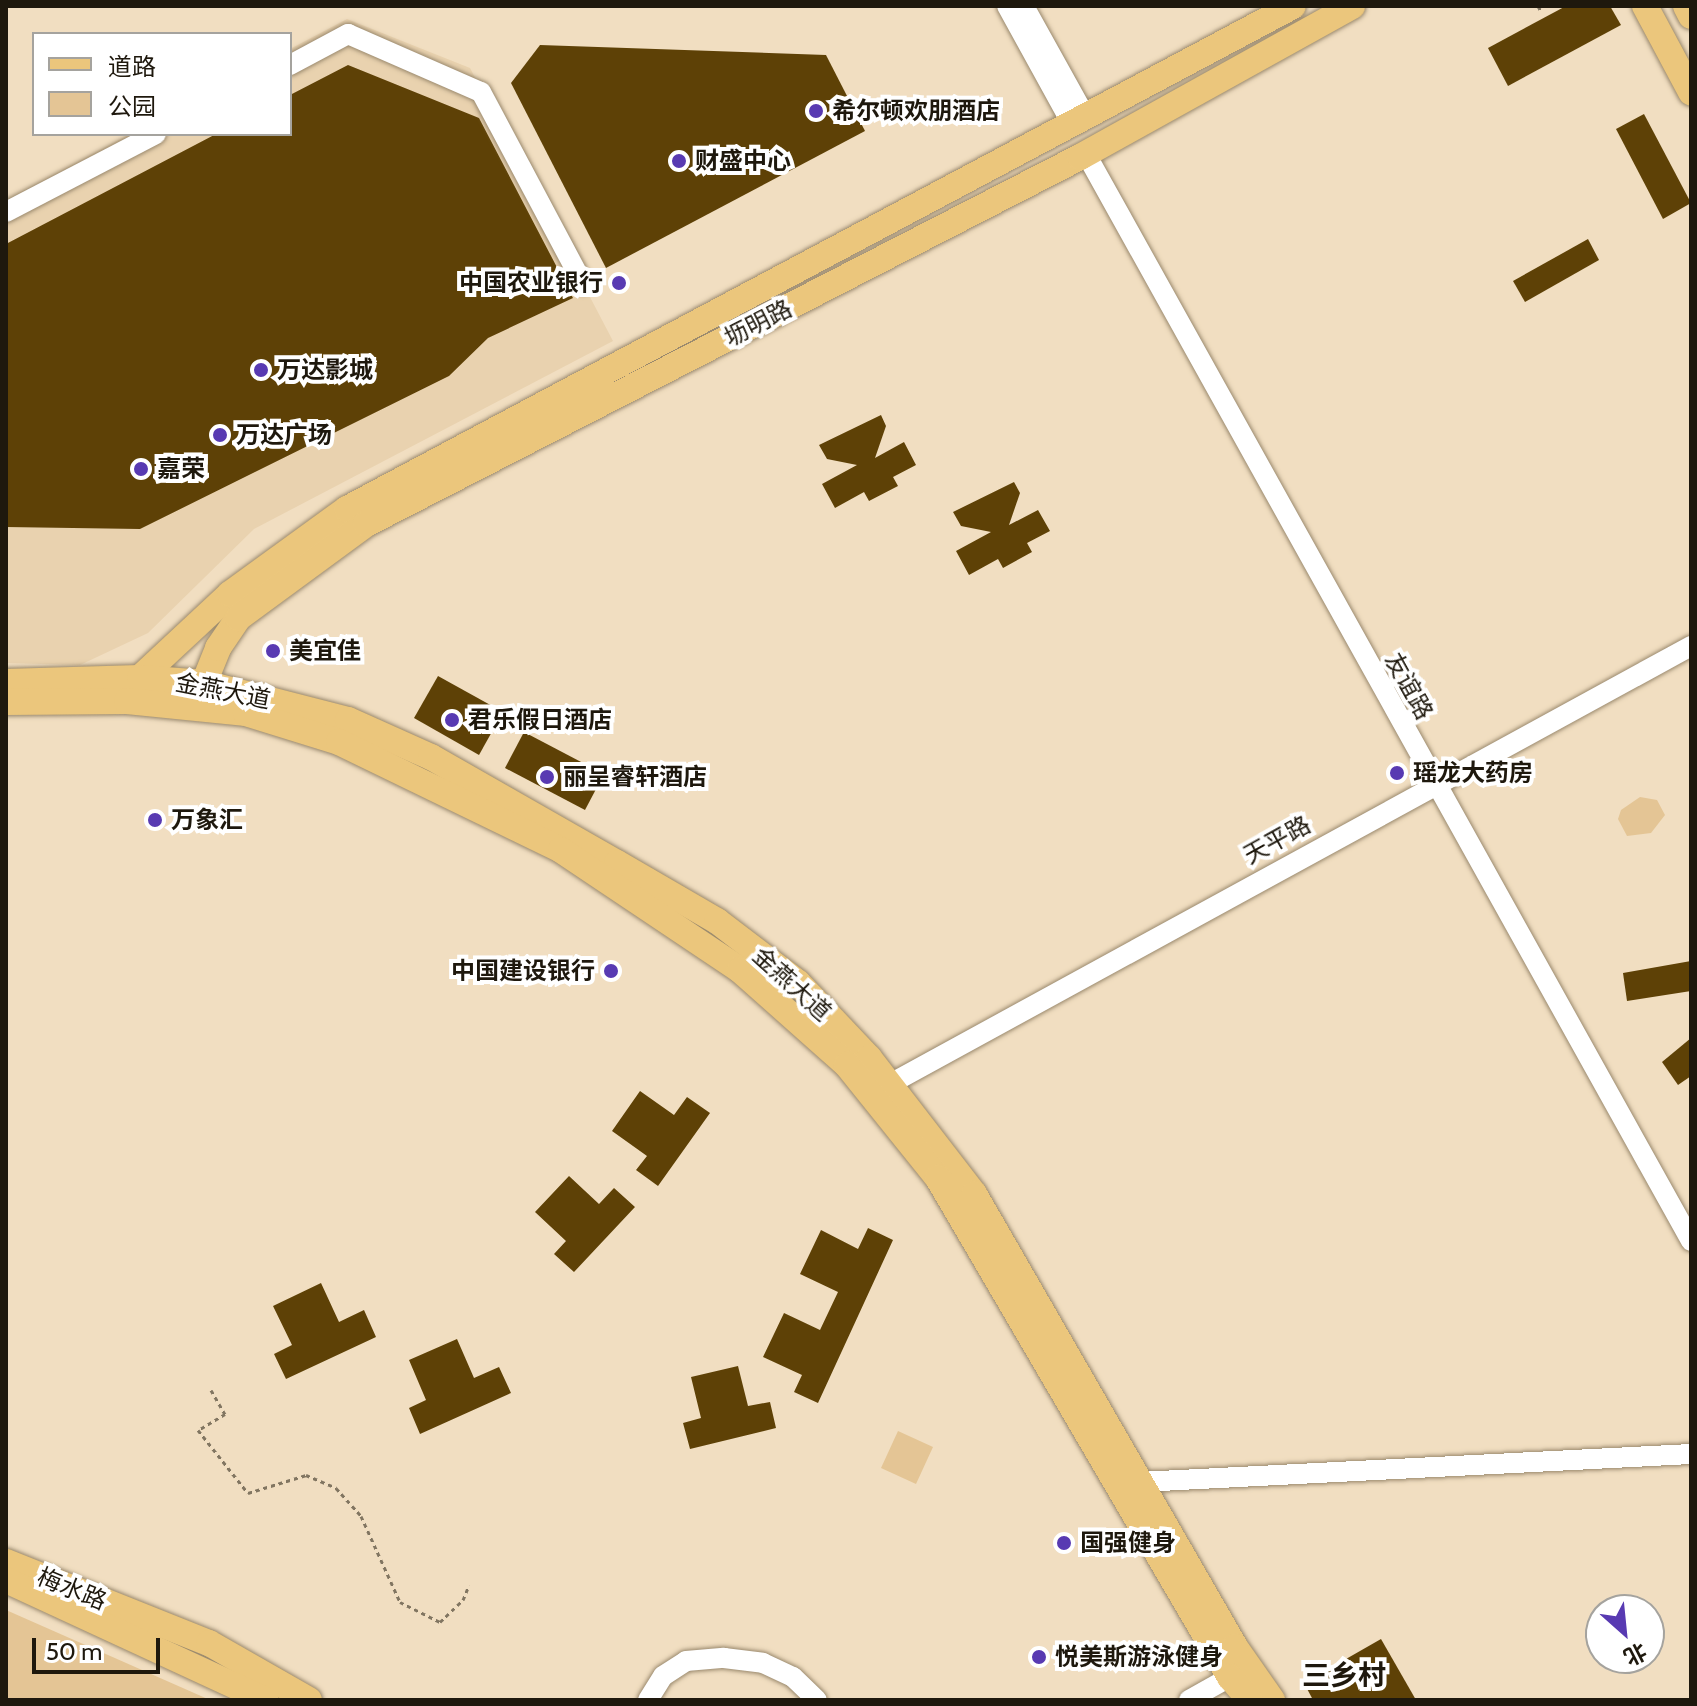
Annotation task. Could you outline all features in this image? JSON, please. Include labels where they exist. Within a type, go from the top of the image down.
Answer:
[{"type":"main road","name":"坜明路","points":[[140,678],[230,594],[347,509],[1080,122],[1293,6]]},
{"type":"main road","name":"坜明路","points":[[204,683],[218,648],[238,618],[366,524],[1086,154],[1352,6]]},
{"type":"main road","points":[[1645,6],[1691,92]]},
{"type":"main road","points":[[1686,6],[1691,16]]},
{"type":"main road","name":"金燕大道","points":[[6,682],[140,678],[204,683],[348,720],[431,757],[717,921],[798,983],[890,1084],[974,1194],[1140,1482],[1272,1700]]},
{"type":"main road","name":"金燕大道","points":[[6,702],[127,701],[246,713],[339,742],[561,850],[740,970],[847,1065],[938,1178],[1238,1692]]},
{"type":"main road","name":"梅水路","points":[[6,1562],[209,1643],[309,1700]]},
{"type":"main road","name":"梅水路","points":[[6,1580],[266,1700]]},
{"type":"street","points":[[1007,6],[1080,122]]},
{"type":"street","points":[[1024,6],[1080,122]]},
{"type":"street","points":[[292,64],[348,34],[481,92],[583,284]]},
{"type":"street","points":[[6,212],[152,136]]},
{"type":"street","name":"友谊路","points":[[1086,154],[1432,783],[1691,1241]]},
{"type":"street","name":"天平路","points":[[890,1084],[1432,783],[1691,646]]},
{"type":"street","points":[[1140,1482],[1691,1454]]},
{"type":"street","points":[[648,1700],[663,1676],[686,1661],[724,1658],[763,1663],[793,1677],[817,1700]]},
{"type":"street","points":[[1189,1700],[1238,1692]]},
{"type":"path","points":[[1538,6],[1541,11]]},
{"type":"path","points":[[211,1390],[225,1414],[198,1430],[248,1493],[306,1475],[336,1488],[361,1516],[400,1602],[440,1622],[463,1600],[469,1585]]},
{"type":"shaded area","name":"万达广场","points":[[347,19],[470,68],[613,341],[254,529],[148,633],[80,665],[6,663],[6,200],[126,136],[292,136],[292,48]]},
{"type":"green space","points":[[1640,797],[1657,800],[1665,815],[1651,833],[1627,836],[1618,819],[1621,810]]},
{"type":"green space","points":[[898,1431],[933,1447],[916,1484],[881,1468]]},
{"type":"green space","points":[[6,1610],[210,1700],[6,1700]]},
{"type":"building","points":[[1566,6],[1610,6],[1621,25],[1508,86],[1488,48]]},
{"type":"building","name":"财盛中心","points":[[540,45],[826,55],[865,131],[606,268],[511,83]]},
{"type":"building","name":"万达广场","points":[[348,65],[479,118],[573,298],[488,338],[449,376],[140,529],[6,527],[6,244],[212,136],[292,136],[292,94]]},
{"type":"building","points":[[1644,114],[1691,203],[1663,219],[1616,129]]},
{"type":"building","points":[[1588,239],[1599,260],[1525,302],[1513,281]]},
{"type":"building","points":[[881,415],[886,426],[875,458],[904,442],[916,465],[893,477],[898,486],[869,501],[864,492],[835,508],[822,484],[857,465],[827,459],[819,445]]},
{"type":"building","points":[[1014,482],[1020,493],[1009,525],[1038,510],[1050,531],[1027,543],[1032,552],[1003,568],[998,559],[969,575],[956,551],[991,532],[961,526],[953,512]]},
{"type":"building","points":[[438,676],[503,712],[479,755],[414,718]]},
{"type":"building","points":[[524,732],[604,774],[585,810],[505,768]]},
{"type":"building","points":[[1691,961],[1691,991],[1627,1001],[1623,973]]},
{"type":"building","points":[[1691,1038],[1691,1076],[1678,1085],[1662,1062]]},
{"type":"building","points":[[640,1091],[674,1115],[687,1097],[710,1113],[658,1186],[636,1170],[647,1156],[612,1131]]},
{"type":"building","points":[[569,1176],[599,1204],[614,1188],[635,1207],[574,1272],[554,1254],[566,1241],[535,1212]]},
{"type":"building","points":[[868,1228],[893,1240],[818,1403],[794,1392],[802,1375],[763,1357],[784,1313],[820,1330],[838,1292],[800,1274],[821,1230],[858,1249]]},
{"type":"building","points":[[321,1283],[339,1322],[364,1310],[376,1337],[286,1379],[274,1354],[292,1345],[273,1306]]},
{"type":"building","points":[[457,1339],[474,1378],[499,1367],[511,1393],[420,1434],[409,1408],[426,1400],[409,1360]]},
{"type":"building","points":[[738,1366],[748,1406],[770,1402],[776,1428],[690,1449],[683,1423],[701,1418],[691,1377]]},
{"type":"building","points":[[1381,1639],[1416,1700],[1313,1700],[1304,1683]]},
{"type":"place","name":"希尔顿欢朋酒店","points":[[816,111]]},
{"type":"place","name":"财盛中心","points":[[679,161]]},
{"type":"place","name":"中国农业银行","points":[[619,283]]},
{"type":"place","name":"万达影城","points":[[261,370]]},
{"type":"place","name":"万达广场","points":[[220,435]]},
{"type":"place","name":"嘉荣","points":[[141,469]]},
{"type":"place","name":"美宜佳","points":[[273,651]]},
{"type":"place","name":"君乐假日酒店","points":[[452,720]]},
{"type":"place","name":"瑶龙大药房","points":[[1397,773]]},
{"type":"place","name":"丽呈睿轩酒店","points":[[547,777]]},
{"type":"place","name":"万象汇","points":[[155,820]]},
{"type":"place","name":"中国建设银行","points":[[611,971]]},
{"type":"place","name":"国强健身","points":[[1064,1543]]},
{"type":"place","name":"悦美斯游泳健身","points":[[1039,1657]]},
{"type":"district","name":"三乡村","points":[[1344,1675]]}]
